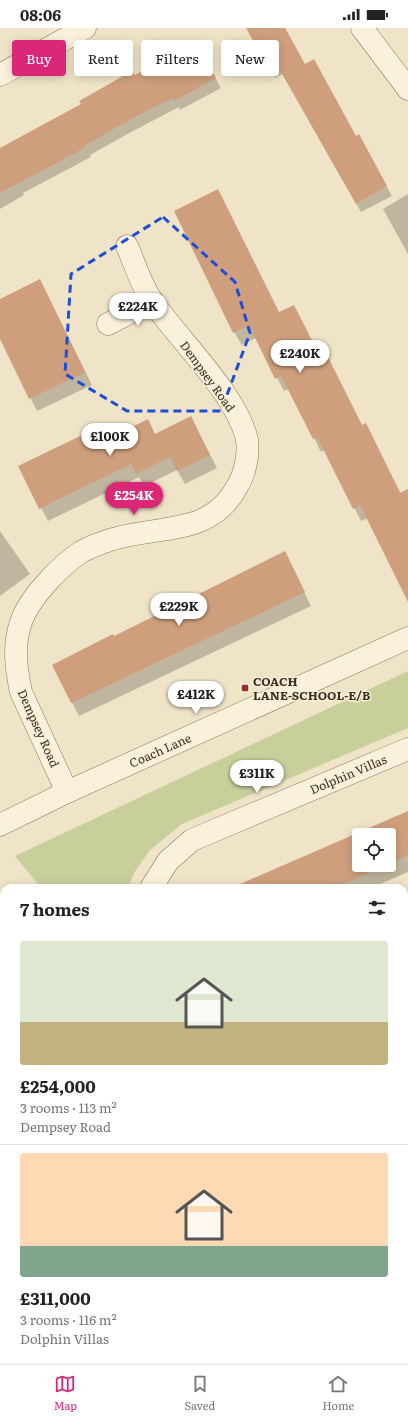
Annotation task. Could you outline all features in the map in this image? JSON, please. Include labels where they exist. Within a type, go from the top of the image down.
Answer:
[{"type":"street","points":[[0,75],[85,28]]},
{"type":"street","points":[[362,28],[408,89]]},
{"type":"street","name":"Dempsey Road","points":[[67,792],[21,692],[17,675],[8,652],[21,622],[38,593],[58,572],[82,552],[110,540],[136,533],[183,527],[203,521],[220,510],[233,496],[243,477],[246,460],[247,441],[241,422],[223,392],[152,301],[127,246]]},
{"type":"street","points":[[108,324],[152,301]]},
{"type":"street","name":"Coach Lane","points":[[0,825],[67,792],[408,638]]},
{"type":"street","name":"Dolphin Villas","points":[[154,884],[168,861],[192,840],[408,749]]},
{"type":"highlighted area","points":[[163,217],[235,282],[250,333],[221,411],[127,411],[65,374],[71,274]]},
{"type":"green space","points":[[408,671],[408,728],[182,824],[150,850],[134,873],[130,884],[38,884],[15,856]]},
{"type":"building","points":[[246,28],[285,28],[305,64],[314,59],[356,136],[359,134],[387,186],[356,204],[279,69],[279,40],[253,40]]},
{"type":"building","points":[[133,72],[135,75],[141,72],[141,76],[213,76],[213,73],[216,78],[174,101],[172,98],[126,122],[85,145],[86,147],[0,193],[0,148],[81,104],[79,101],[123,76],[133,76]]},
{"type":"building","points":[[218,189],[279,312],[294,305],[322,360],[328,357],[362,425],[366,423],[400,493],[408,489],[408,602],[360,505],[353,509],[317,437],[313,439],[281,376],[275,379],[249,325],[233,333],[174,211]]},
{"type":"building","points":[[40,279],[85,372],[29,399],[0,339],[0,299]]},
{"type":"building","points":[[191,416],[210,455],[177,471],[170,457],[136,474],[131,464],[39,509],[18,466],[107,423],[114,436],[148,419],[155,434]]},
{"type":"building","points":[[285,551],[305,592],[71,703],[52,665]]},
{"type":"building","points":[[408,811],[408,855],[396,861],[396,828],[369,828]]},
{"type":"building","points":[[352,835],[352,872],[370,872],[344,884],[240,884]]},
{"type":"place","name":"COACH LANE-SCHOOL-E/B","points":[[245,688]]}]
